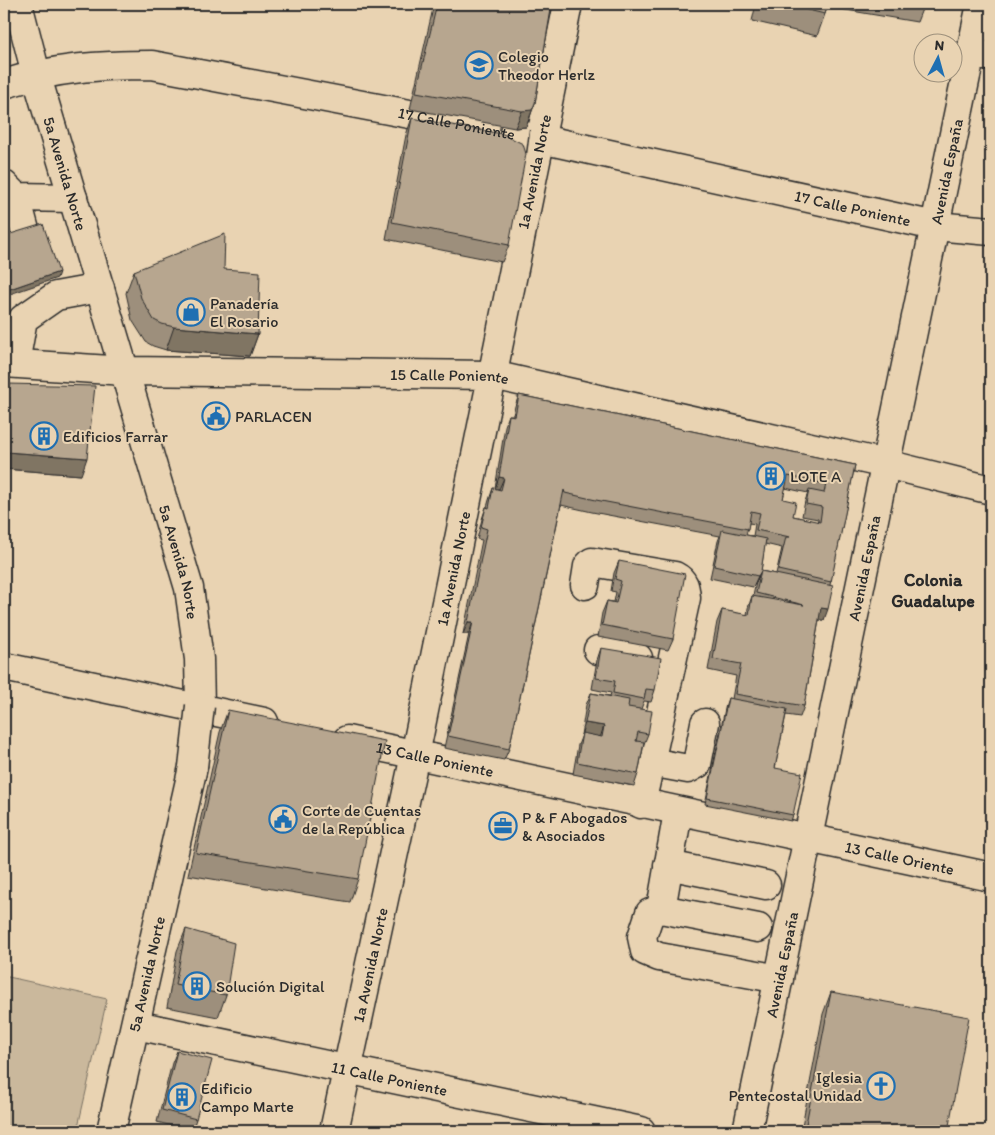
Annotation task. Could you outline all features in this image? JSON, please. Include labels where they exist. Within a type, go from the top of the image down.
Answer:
[{"type":"street","name":"5a Avenida Norte","points":[[18,4],[36,74],[190,588],[197,640],[200,706],[193,768],[112,1131]]},
{"type":"street","name":"1a Avenida Norte","points":[[334,1131],[415,755],[568,4]]},
{"type":"street","name":"Avenida España","points":[[747,1131],[935,226],[981,56],[982,4]]},
{"type":"street","name":"17 Calle Poniente","points":[[4,84],[36,74],[97,65],[152,65],[541,139],[935,226],[991,231]]},
{"type":"street","points":[[511,157],[515,128]]},
{"type":"street","points":[[26,234],[10,191],[74,198]]},
{"type":"street","points":[[9,363],[23,318],[43,293],[56,296],[100,288]]},
{"type":"street","name":"15 Calle Poniente","points":[[9,363],[125,370],[493,375],[886,464],[991,490]]},
{"type":"street","points":[[585,585],[588,566],[592,562],[675,576],[682,580],[686,598],[641,804]]},
{"type":"street","points":[[598,650],[671,665]]},
{"type":"street","points":[[4,667],[290,728]]},
{"type":"street","points":[[650,762],[688,769],[693,768],[697,764],[705,722]]},
{"type":"street","name":"13 Calle Poniente","points":[[319,734],[808,839]]},
{"type":"street","points":[[661,909],[678,812]]},
{"type":"street","name":"13 Calle Oriente","points":[[808,839],[991,877]]},
{"type":"street","points":[[668,865],[766,886]]},
{"type":"street","points":[[758,928],[661,909],[650,913],[642,937],[645,950],[659,957],[779,980]]},
{"type":"street","name":"11 Calle Poniente","points":[[136,1025],[346,1071],[641,1131]]},
{"type":"shaded area","points":[[4,976],[107,999],[77,1131],[4,1131]]},
{"type":"building","name":"Colegio Theodor Herlz","points":[[437,4],[552,4],[535,103],[532,110],[522,111],[416,92]]},
{"type":"building","points":[[782,4],[828,4],[825,14]]},
{"type":"building","points":[[412,118],[503,134],[523,144],[526,154],[509,245],[392,222]]},
{"type":"building","points":[[43,224],[59,272],[4,291],[4,236]]},
{"type":"building","name":"Panadería El Rosario","points":[[225,234],[224,269],[260,272],[258,334],[174,327],[154,320],[141,298],[134,271]]},
{"type":"building","name":"Edificios Farrar","points":[[8,384],[95,386],[87,458],[6,452]]},
{"type":"building","points":[[519,395],[855,465],[831,582],[778,570],[786,537],[790,537],[756,530],[760,513],[751,511],[748,529],[596,500],[565,493],[564,490],[509,749],[448,736],[473,622],[468,622],[487,529],[481,527],[486,507],[489,508],[493,488],[501,490],[504,478],[499,477],[509,415],[515,416]],"holes":[[[788,476],[826,484],[824,493],[809,490],[806,504],[822,507],[820,522],[793,516],[796,502],[783,499]]]},
{"type":"building","points":[[722,530],[766,539],[761,571],[758,576],[714,566]]},
{"type":"building","points":[[619,561],[685,574],[673,639],[602,625],[607,601],[616,603],[621,581],[615,579]]},
{"type":"building","points":[[761,571],[833,586],[828,609],[821,608],[804,706],[735,694],[741,664],[713,659],[722,610],[749,615],[752,596],[804,605],[756,593]]},
{"type":"building","points":[[601,648],[661,658],[655,690],[646,689],[644,699],[613,693],[615,681],[596,678]]},
{"type":"building","points":[[591,693],[629,700],[628,707],[652,711],[648,734],[638,732],[636,741],[644,742],[638,774],[577,762],[582,733],[602,737],[604,726],[585,723]]},
{"type":"building","points":[[728,698],[787,709],[775,768],[802,773],[793,815],[707,798]]},
{"type":"building","name":"Corte de Cuentas de la República","points":[[228,710],[385,741],[358,879],[196,853]]},
{"type":"building","points":[[186,929],[234,943],[226,995],[175,985]]},
{"type":"building","name":"Iglesia Pentecostal Unidad","points":[[831,992],[969,1017],[948,1131],[846,1131],[806,1124]]},
{"type":"building","name":"Edificio Campo Marte","points":[[177,1051],[212,1060],[196,1119],[162,1110]]},
{"type":"place","name":"Colegio Theodor Herlz","points":[[479,65]]},
{"type":"place","name":"Panadería El Rosario","points":[[191,312]]},
{"type":"place","name":"PARLACEN","points":[[216,416]]},
{"type":"place","name":"Edificios Farrar","points":[[44,436]]},
{"type":"place","name":"LOTE A","points":[[771,476]]},
{"type":"place","name":"Corte de Cuentas de la República","points":[[283,819]]},
{"type":"place","name":"P & F Abogados & Asociados","points":[[503,826]]},
{"type":"place","name":"Solución Digital","points":[[197,986]]},
{"type":"place","name":"Iglesia Pentecostal Unidad","points":[[881,1086]]},
{"type":"place","name":"Edificio Campo Marte","points":[[182,1097]]},
{"type":"district","name":"Colonia Guadalupe","points":[[933,590]]}]
